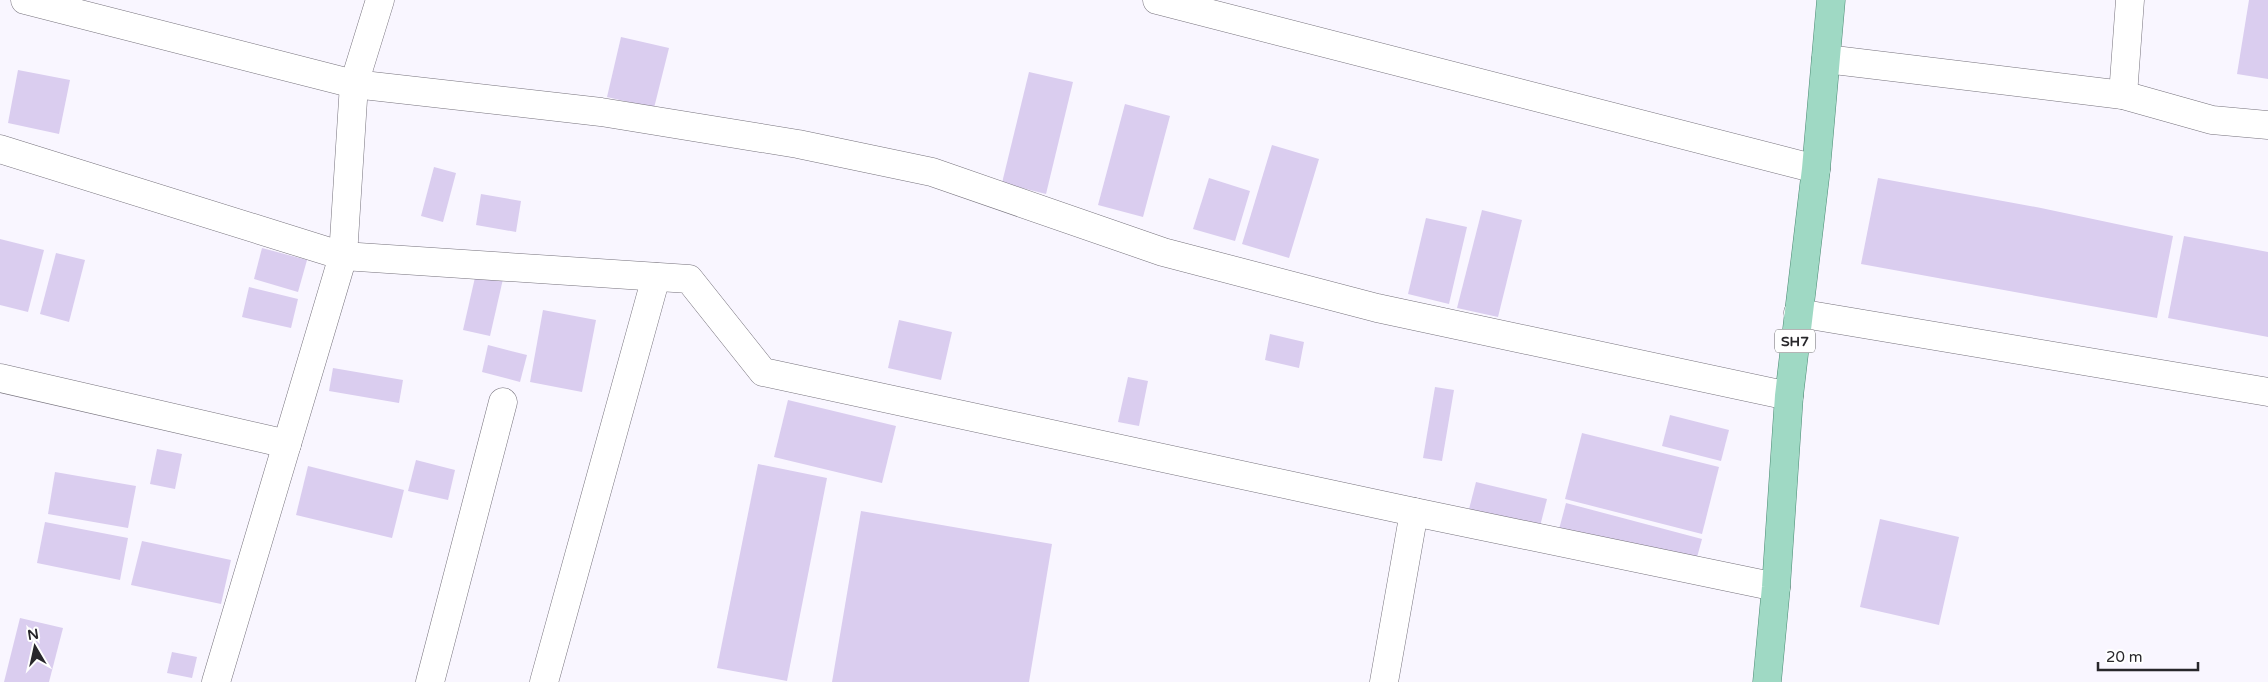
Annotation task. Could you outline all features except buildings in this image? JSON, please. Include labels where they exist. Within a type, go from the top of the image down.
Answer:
[{"type":"main road","name":"SH7","points":[[1767,682],[1776,587],[1789,396],[1816,169],[1831,0]]},
{"type":"street","points":[[25,0],[354,84],[601,112],[798,144],[932,172],[1163,252],[1376,308],[1789,396]]},
{"type":"street","points":[[216,682],[343,256],[354,84],[380,0]]},
{"type":"street","points":[[1157,0],[1816,169]]},
{"type":"street","points":[[2123,96],[2130,0]]},
{"type":"street","points":[[1826,58],[2123,96],[2212,120],[2268,125]]},
{"type":"street","points":[[0,149],[343,256],[689,279],[763,372],[1414,512],[1776,587]]},
{"type":"street","points":[[544,682],[656,277]]},
{"type":"street","points":[[1798,313],[2268,392]]},
{"type":"street","points":[[0,378],[287,444]]},
{"type":"street","points":[[430,682],[503,402]]},
{"type":"street","points":[[1384,682],[1414,512]]}]
